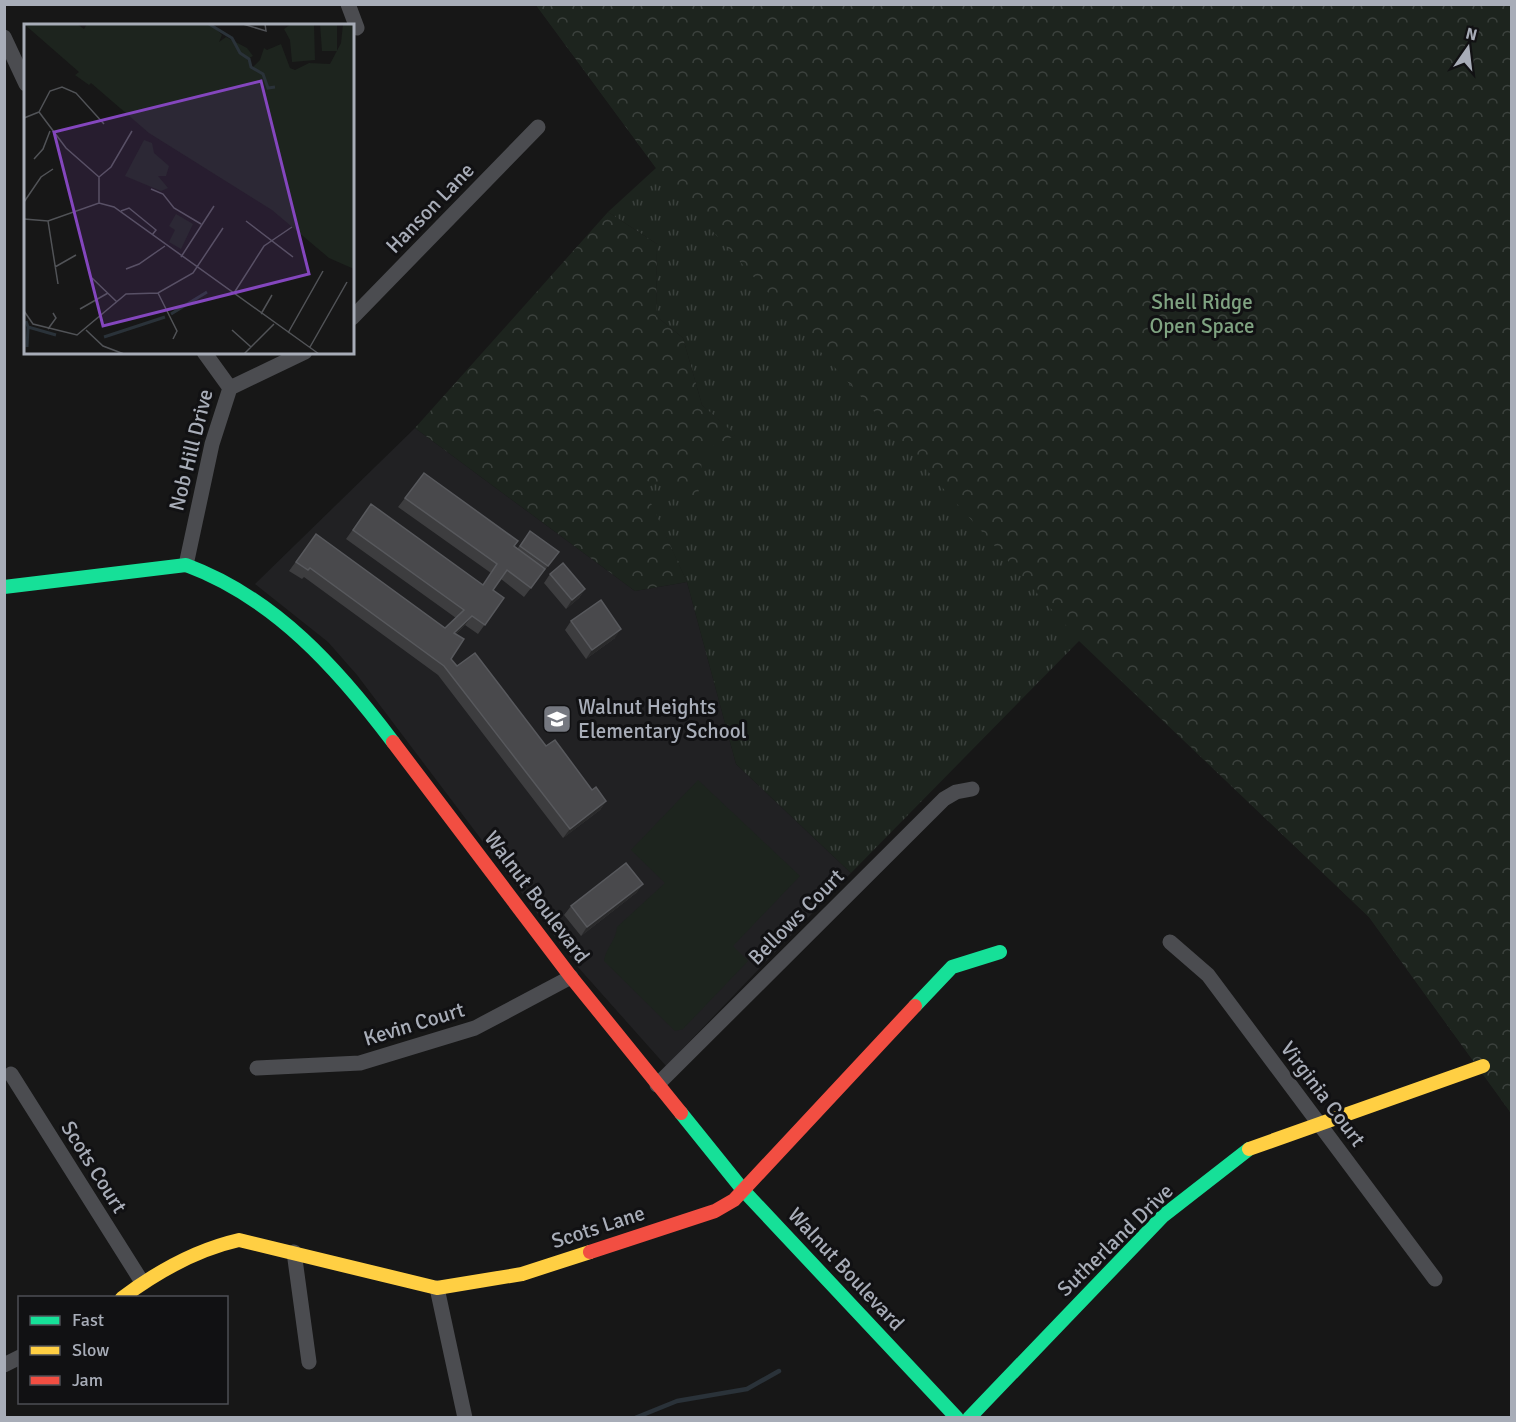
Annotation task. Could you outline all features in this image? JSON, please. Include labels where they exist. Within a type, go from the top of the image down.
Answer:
[{"type":"street","points":[[348,4],[357,28]]},
{"type":"street","points":[[4,37],[24,80]]},
{"type":"street","name":"Hanson Lane","points":[[354,316],[538,127]]},
{"type":"street","name":"Nob Hill Drive","points":[[186,565],[212,444],[230,388],[205,354]]},
{"type":"street","points":[[230,388],[301,354]]},
{"type":"street","name":"Walnut Boulevard","points":[[4,587],[186,565],[209,572],[231,584],[326,659],[350,685],[571,977],[743,1190],[957,1418]]},
{"type":"street","name":"Bellows Court","points":[[657,1085],[944,800],[957,792],[972,789]]},
{"type":"street","name":"Virginia Court","points":[[1170,942],[1208,975],[1435,1279]]},
{"type":"street","name":"Scots Lane","points":[[124,1296],[142,1282],[213,1244],[239,1240],[437,1288],[522,1274],[715,1211],[734,1200],[952,967],[1000,952]]},
{"type":"street","name":"Kevin Court","points":[[257,1068],[360,1063],[475,1028],[571,977]]},
{"type":"street","name":"Sutherland Drive","points":[[969,1418],[1163,1216],[1253,1146],[1483,1066]]},
{"type":"street","name":"Scots Court","points":[[11,1074],[142,1282]]},
{"type":"street","points":[[294,1252],[309,1362]]},
{"type":"street","points":[[437,1288],[465,1418]]},
{"type":"street","points":[[4,1365],[18,1359]]},
{"type":"shaded area","name":"Walnut Heights Elementary School","points":[[415,428],[635,591],[687,582],[736,764],[851,873],[666,1066],[577,966],[357,675],[328,642],[255,584]]},
{"type":"green space","name":"Shell Ridge Open Space","points":[[536,5],[1511,5],[1511,1113],[1369,917],[1079,641],[851,873],[736,764],[687,582],[639,479],[735,435],[702,405],[683,338],[656,316],[657,244],[608,212],[656,168]]},
{"type":"green space","name":"Shell Ridge Open Space","points":[[536,5],[1511,5],[1511,1113],[1369,917],[1079,640],[656,168]]},
{"type":"green space","points":[[608,212],[657,244],[656,316],[683,338],[702,405],[736,435],[703,451],[698,497],[640,479],[687,582],[635,591],[415,428]]},
{"type":"green space","points":[[698,780],[800,876],[733,946],[748,961],[683,1029],[675,1031],[604,961],[617,927],[665,883],[631,850]]},
{"type":"building","points":[[424,473],[518,541],[514,546],[545,569],[531,588],[507,570],[493,590],[504,598],[485,625],[472,616],[454,633],[464,639],[451,659],[457,666],[475,653],[546,746],[555,740],[592,790],[596,787],[606,801],[570,829],[444,666],[310,568],[308,570],[296,562],[316,534],[445,628],[464,610],[353,530],[371,504],[483,585],[497,564],[405,498]]},
{"type":"building","points":[[530,531],[559,552],[548,566],[520,546]]},
{"type":"building","points":[[563,563],[585,589],[572,600],[550,574]]},
{"type":"building","points":[[601,600],[621,629],[592,650],[571,621]]},
{"type":"building","points":[[626,863],[643,884],[587,927],[571,906]]},
{"type":"waterway","points":[[635,1418],[677,1401],[747,1389],[779,1371]]},
{"type":"traffic: fast","points":[[4,587],[186,565],[248,596],[302,638],[350,688],[393,742]]},
{"type":"traffic: fast","points":[[915,1006],[952,967],[1000,952]]},
{"type":"traffic: fast","points":[[681,1113],[743,1190],[957,1418]]},
{"type":"traffic: fast","points":[[969,1418],[1163,1216],[1249,1149]]},
{"type":"traffic: slow","points":[[1249,1149],[1483,1066]]},
{"type":"traffic: slow","points":[[125,1296],[149,1279],[192,1256],[239,1240],[437,1288],[522,1274],[590,1252]]},
{"type":"traffic: jam","points":[[393,742],[571,977],[681,1113]]},
{"type":"traffic: jam","points":[[590,1252],[715,1211],[734,1200],[915,1006]]},
{"type":"place","name":"Walnut Heights Elementary School","points":[[557,719]]}]
